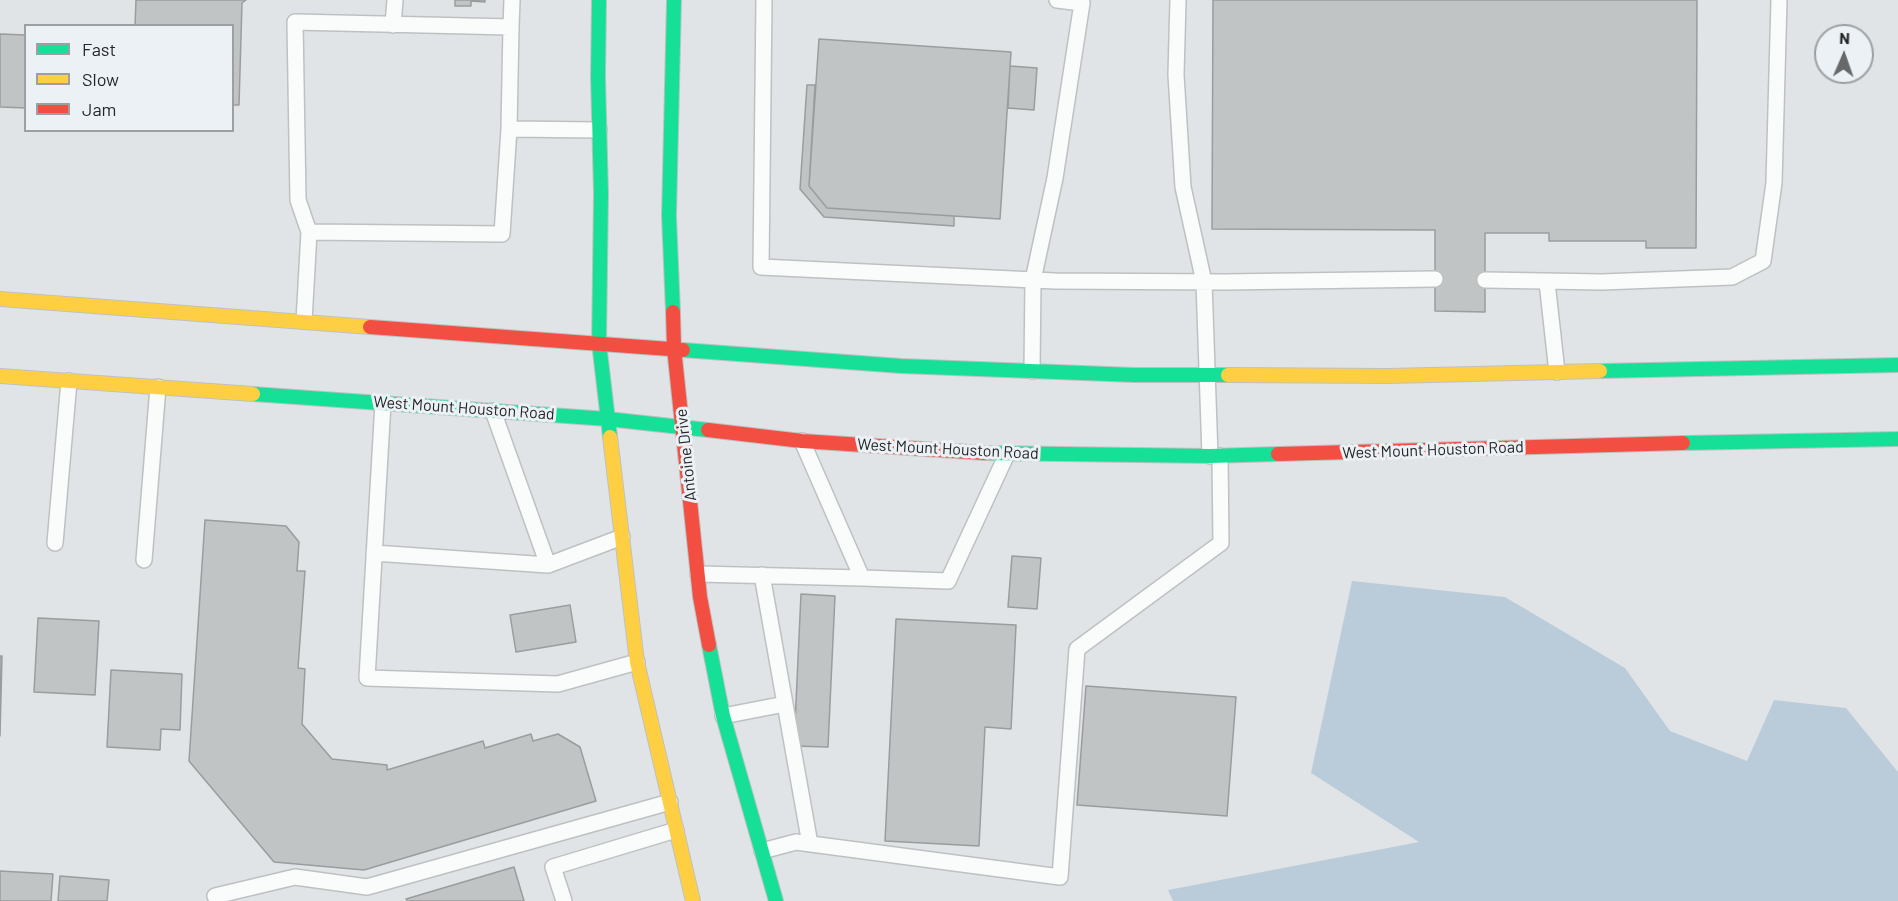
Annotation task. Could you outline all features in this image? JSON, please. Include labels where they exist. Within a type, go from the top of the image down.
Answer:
[{"type":"main road","points":[[599,0],[601,194],[599,343],[637,663],[693,901]]},
{"type":"main road","name":"Antoine Drive","points":[[675,0],[669,216],[674,348],[698,574],[702,608],[723,716],[762,851],[772,900]]},
{"type":"main road","points":[[0,299],[901,366],[1134,375],[1388,376],[1898,365]]},
{"type":"main road","name":"West Mount Houston Road","points":[[0,376],[608,418],[802,441],[1007,454],[1215,456],[1898,439]]},
{"type":"lane","points":[[393,25],[395,0]]},
{"type":"lane","points":[[309,232],[502,234],[509,129],[512,0]]},
{"type":"lane","points":[[764,0],[761,267],[1033,280],[1204,282],[1435,279]]},
{"type":"lane","points":[[1032,371],[1033,280],[1055,178],[1082,3],[1057,0]]},
{"type":"lane","points":[[762,851],[796,842],[1060,877],[1077,649],[1221,543],[1207,375],[1204,282],[1184,187],[1176,75],[1178,0]]},
{"type":"lane","points":[[1485,280],[1602,282],[1732,277],[1763,261],[1774,183],[1779,0]]},
{"type":"lane","points":[[304,321],[309,232],[298,200],[295,22],[512,27]]},
{"type":"lane","points":[[509,129],[599,130]]},
{"type":"lane","points":[[1547,282],[1557,372]]},
{"type":"lane","points":[[55,543],[69,381]]},
{"type":"lane","points":[[144,560],[158,387]]},
{"type":"lane","points":[[383,403],[368,678],[558,684],[637,663]]},
{"type":"lane","points":[[493,411],[548,565]]},
{"type":"lane","points":[[802,441],[862,578]]},
{"type":"lane","points":[[698,574],[948,581],[1007,454]]},
{"type":"lane","points":[[374,553],[548,565],[622,537]]},
{"type":"lane","points":[[762,575],[810,844]]},
{"type":"lane","points":[[723,716],[785,704]]},
{"type":"lane","points":[[215,896],[295,877],[367,887],[669,802]]},
{"type":"lane","points":[[564,901],[552,867],[676,830]]},
{"type":"shaded area","points":[[1352,581],[1505,597],[1625,668],[1670,731],[1747,761],[1774,700],[1846,708],[1898,772],[1898,901],[1173,901],[1168,890],[1419,842],[1311,773]]},
{"type":"building","points":[[136,0],[246,0],[242,3],[239,105],[234,105],[234,24],[135,24]]},
{"type":"building","points":[[455,0],[485,0],[485,2],[471,1],[471,6],[455,6]]},
{"type":"building","points":[[1213,0],[1697,0],[1696,248],[1646,248],[1646,241],[1549,241],[1549,233],[1485,233],[1485,312],[1435,311],[1435,230],[1212,229]]},
{"type":"building","points":[[0,34],[24,35],[24,108],[0,107]]},
{"type":"building","points":[[819,39],[1011,52],[1000,219],[827,208],[809,186]]},
{"type":"building","points":[[1010,66],[1037,68],[1034,110],[1008,108]]},
{"type":"building","points":[[807,85],[815,85],[809,186],[827,208],[954,216],[954,226],[824,217],[800,189]]},
{"type":"building","points":[[205,520],[286,526],[299,542],[297,571],[305,571],[298,668],[305,669],[302,724],[332,759],[387,765],[387,770],[483,741],[485,748],[531,734],[533,741],[558,734],[580,747],[596,801],[364,870],[274,862],[189,761]]},
{"type":"building","points":[[1012,556],[1041,558],[1037,609],[1008,607]]},
{"type":"building","points":[[801,594],[835,596],[828,747],[794,746]]},
{"type":"building","points":[[570,605],[576,642],[516,652],[510,615]]},
{"type":"building","points":[[38,618],[99,621],[95,695],[34,692]]},
{"type":"building","points":[[896,619],[1016,625],[1011,729],[985,727],[979,846],[885,841]]},
{"type":"building","points":[[0,656],[2,656],[0,736]]},
{"type":"building","points":[[111,670],[182,674],[180,730],[161,729],[160,750],[107,747]]},
{"type":"building","points":[[1086,686],[1236,697],[1227,816],[1077,805]]},
{"type":"building","points":[[514,867],[524,901],[407,901],[406,899]]},
{"type":"building","points":[[0,871],[53,874],[51,901],[0,901]]},
{"type":"building","points":[[60,876],[109,880],[107,901],[58,901]]},
{"type":"traffic: fast","points":[[599,0],[601,194],[599,343],[610,437]]},
{"type":"traffic: fast","points":[[673,312],[669,216],[674,0]]},
{"type":"traffic: fast","points":[[683,350],[901,366],[1134,375],[1228,375]]},
{"type":"traffic: fast","points":[[1600,371],[1898,365]]},
{"type":"traffic: fast","points":[[253,394],[608,419],[708,430]]},
{"type":"traffic: fast","points":[[1683,443],[1898,439]]},
{"type":"traffic: fast","points":[[985,453],[1210,456],[1278,454]]},
{"type":"traffic: fast","points":[[709,645],[723,716],[776,901]]},
{"type":"traffic: slow","points":[[0,299],[370,327]]},
{"type":"traffic: slow","points":[[1228,375],[1388,376],[1600,371]]},
{"type":"traffic: slow","points":[[0,376],[253,394]]},
{"type":"traffic: slow","points":[[610,437],[637,662],[693,901]]},
{"type":"traffic: jam","points":[[673,312],[674,348],[700,597],[709,645]]},
{"type":"traffic: jam","points":[[370,327],[683,350]]},
{"type":"traffic: jam","points":[[708,430],[802,441],[985,453]]},
{"type":"traffic: jam","points":[[1278,454],[1683,443]]}]
